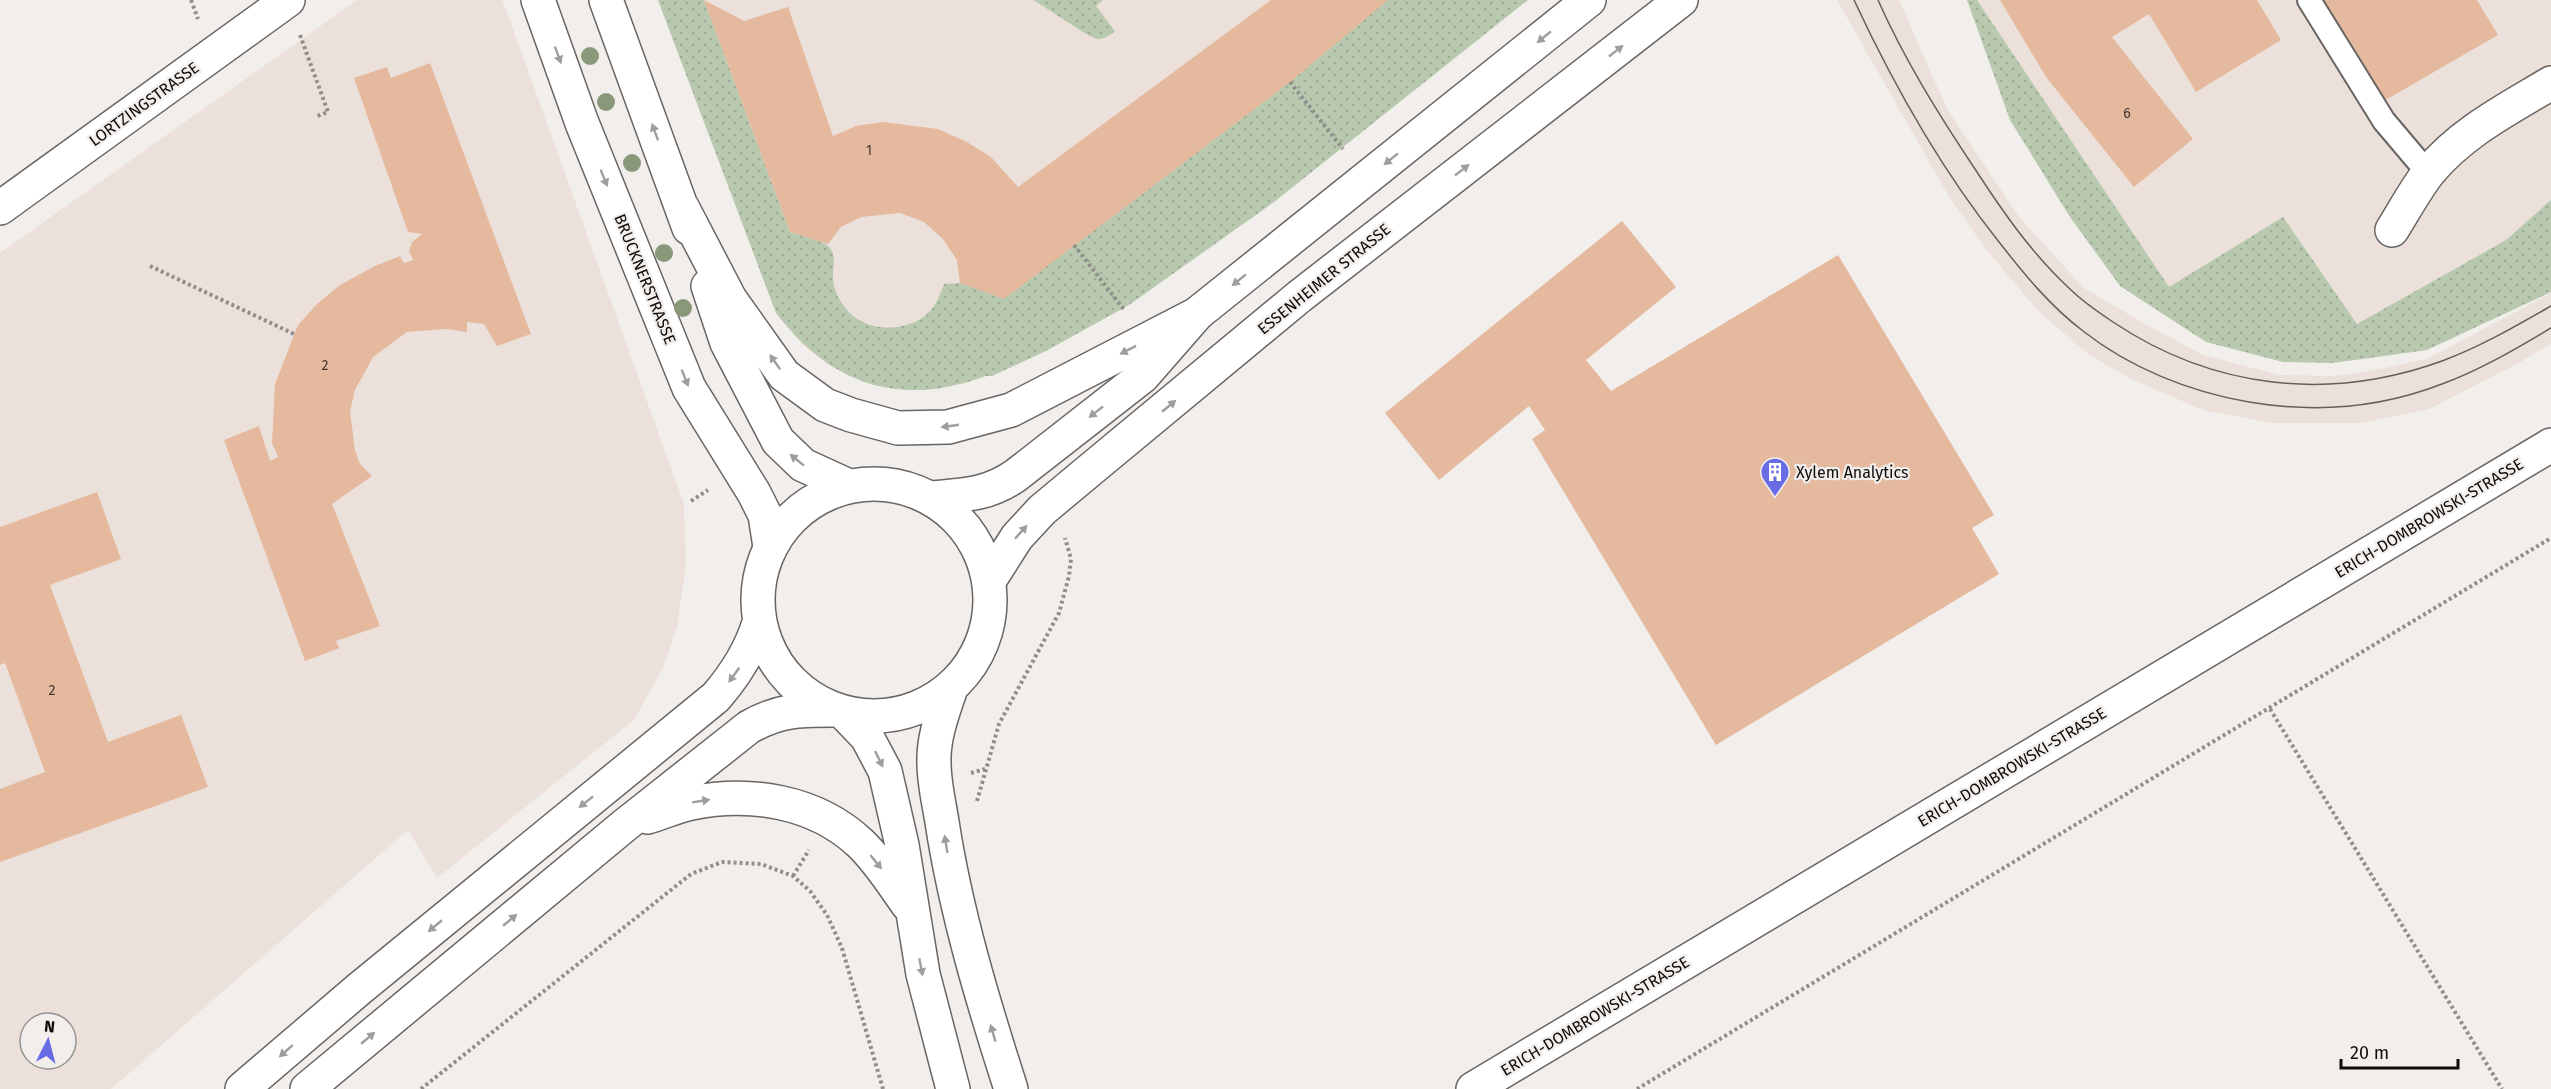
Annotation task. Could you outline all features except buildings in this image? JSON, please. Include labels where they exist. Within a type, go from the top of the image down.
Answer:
[{"type":"main road","name":"BRUCKNERSTRASSE","points":[[538,0],[582,123],[689,388],[754,493],[765,515],[770,547]]},
{"type":"main road","points":[[606,0],[682,207],[727,343],[778,441],[803,465],[849,486]]},
{"type":"main road","points":[[931,498],[972,495],[996,488],[1015,476],[1143,376],[1198,313],[1589,0]]},
{"type":"main road","name":"ESSENHEIMER STRASSE","points":[[989,581],[1017,537],[1042,510],[1087,472],[1300,296],[1681,0]]},
{"type":"main road","name":"LORTZINGSTRASSE","points":[[0,208],[256,10],[293,14]]},
{"type":"main road","points":[[2392,230],[2428,173],[2471,132],[2551,83]]},
{"type":"main road","points":[[682,207],[730,300],[784,375],[825,405],[898,428],[948,427],[1011,410],[1198,313]]},
{"type":"main road","name":"ERICH-DOMBROWSKI-STRASSE","points":[[1473,1089],[2551,445]]},
{"type":"main road","points":[[307,1089],[625,825],[748,727],[766,717],[790,710],[839,712],[872,717],[901,714],[928,704],[951,688],[971,666],[984,639],[990,611],[989,581],[982,556],[969,533],[952,514],[931,498],[896,486],[877,483],[849,486],[824,494],[802,508],[784,525],[770,547],[760,571],[757,597],[759,623],[766,646],[777,667],[793,685],[812,699],[839,712],[867,737],[885,771],[902,845],[922,974],[953,1089]]},
{"type":"main road","points":[[243,1089],[359,989],[716,697],[734,677],[745,659],[759,623]]},
{"type":"main road","points":[[951,688],[939,722],[934,763],[936,781],[948,859],[967,937],[1011,1089]]},
{"type":"main road","points":[[625,825],[689,803],[722,798],[754,798],[784,803],[828,820],[859,842],[876,860],[911,909]]},
{"type":"lane","points":[[2309,0],[2384,121],[2428,173]]},
{"type":"path","points":[[191,0],[199,20]]},
{"type":"path","points":[[293,14],[328,112],[315,117]]},
{"type":"path","points":[[1290,82],[1338,144]]},
{"type":"path","points":[[1074,245],[1120,305]]},
{"type":"path","points":[[150,266],[294,334]]},
{"type":"path","points":[[985,769],[999,724],[1059,613],[1071,559],[1066,539],[1060,531]]},
{"type":"path","points":[[1637,1089],[2551,538]]},
{"type":"path","points":[[2270,709],[2502,1089]]},
{"type":"path","points":[[793,876],[814,843]]},
{"type":"path","points":[[421,1089],[691,874],[722,862],[761,864],[793,876],[810,891],[842,948],[883,1089]]},
{"type":"shaded area","points":[[357,0],[502,0],[684,504],[686,564],[677,627],[663,668],[634,720],[437,878],[408,830],[111,1089],[0,1089],[0,253]]},
{"type":"shaded area","points":[[658,0],[1491,0],[971,381],[937,389],[920,390],[864,382],[830,366],[802,344],[776,313]]},
{"type":"shaded area","points":[[1837,0],[1899,0],[1947,109],[2019,217],[2084,288],[2203,355],[2280,375],[2336,376],[2386,368],[2429,358],[2551,293],[2551,344],[2429,409],[2362,423],[2271,423],[2203,410],[2131,379],[2088,354],[2038,311],[1985,248],[1948,195]]},
{"type":"shaded area","points":[[1977,0],[2551,0],[2551,200],[2506,240],[2357,324],[2283,217],[2169,288]]},
{"type":"green space","points":[[658,0],[704,0],[790,232],[815,239],[824,243],[831,250],[834,258],[834,287],[851,315],[871,325],[894,327],[916,321],[926,315],[935,305],[944,284],[960,283],[1388,0],[1528,0],[1274,202],[1129,305],[1046,351],[992,376],[925,390],[896,389],[869,384],[844,373],[820,358],[797,338],[776,313]]},
{"type":"green space","points":[[1033,0],[1103,0],[1096,6],[1115,31],[1098,39]]},
{"type":"green space","points":[[1967,0],[1977,0],[2169,287],[2283,217],[2357,324],[2506,240],[2551,200],[2551,292],[2427,350],[2333,363],[2283,362],[2206,342],[2120,286],[2070,217],[2010,120]]},
{"type":"tram line","points":[[1854,0],[1919,126],[1977,214],[2018,266],[2071,321],[2120,356],[2162,377],[2227,398],[2273,405],[2322,407],[2371,403],[2442,384],[2484,366],[2551,328]]},
{"type":"tram line","points":[[1878,0],[1899,44],[1935,107],[2019,232],[2056,276],[2085,303],[2151,345],[2191,362],[2231,375],[2273,382],[2315,384],[2357,382],[2400,374],[2442,361],[2484,343],[2551,306]]},
{"type":"place","name":"Xylem Analytics","points":[[1775,498]]}]
